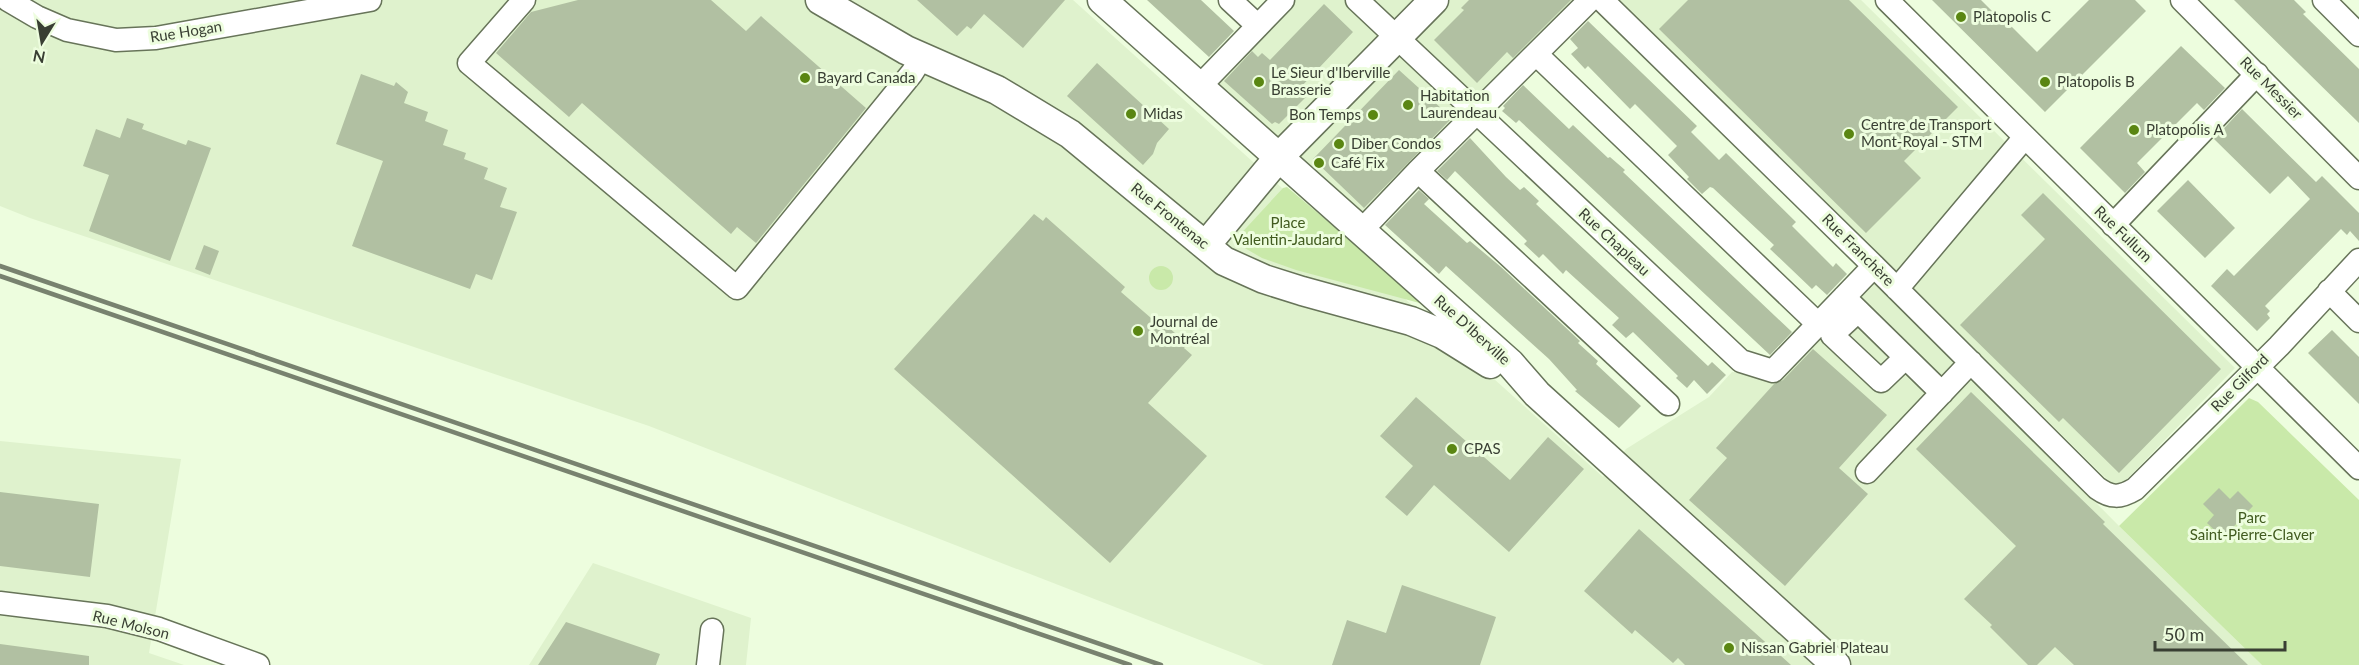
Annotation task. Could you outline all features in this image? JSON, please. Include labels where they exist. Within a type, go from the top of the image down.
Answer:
[{"type":"main road","name":"Rue Frontenac","points":[[820,0],[922,57],[997,90],[1070,134],[1224,261],[1264,279],[1402,318],[1442,334],[1537,394]]},
{"type":"main road","name":"Rue D'Iberville","points":[[1102,0],[1509,363],[1537,394],[1836,665]]},
{"type":"main road","points":[[1206,245],[1279,157],[1434,0]]},
{"type":"street","name":"Rue Hogan","points":[[8,0],[37,17],[67,30],[116,40],[156,38],[370,0]]},
{"type":"street","points":[[524,0],[469,63],[737,288],[912,73],[922,57]]},
{"type":"street","points":[[1230,0],[1258,26]]},
{"type":"street","points":[[1199,87],[1282,0]]},
{"type":"street","name":"Rue Chapleau","points":[[1357,0],[1742,361],[1773,371],[1818,324],[1851,304],[1874,266]]},
{"type":"street","points":[[1361,231],[1590,0]]},
{"type":"street","name":"Rue Franchère","points":[[1602,0],[2097,488],[2115,497]]},
{"type":"street","name":"Rue Fullum","points":[[1887,0],[2359,468]]},
{"type":"street","name":"Rue Messier","points":[[2182,0],[2359,178]]},
{"type":"street","points":[[2324,0],[2359,34]]},
{"type":"street","points":[[1536,54],[1818,324]]},
{"type":"street","points":[[2113,225],[2257,74]]},
{"type":"street","points":[[1897,289],[2025,137]]},
{"type":"street","points":[[1418,171],[1668,404]]},
{"type":"street","name":"Rue Gilford","points":[[2115,497],[2125,495],[2135,489],[2257,367],[2359,260]]},
{"type":"street","points":[[2329,291],[2359,321]]},
{"type":"street","points":[[1905,358],[1881,381],[1832,335],[1851,304],[1942,393]]},
{"type":"street","points":[[1867,472],[1971,362]]},
{"type":"street","name":"Rue Molson","points":[[0,603],[107,616],[159,629],[258,665]]},
{"type":"street","points":[[708,665],[712,630]]},
{"type":"shaded area","points":[[0,0],[1073,0],[1603,477],[1626,449],[1709,397],[1732,372],[1771,375],[1871,276],[2119,526],[2262,665],[1264,665],[649,426],[0,206]]},
{"type":"shaded area","points":[[1278,0],[1587,0],[1371,224],[1207,74]]},
{"type":"shaded area","points":[[1619,0],[1861,0],[2235,368],[2117,489]]},
{"type":"shaded area","points":[[0,441],[181,459],[149,653],[184,665],[0,665]]},
{"type":"shaded area","points":[[593,563],[751,618],[746,665],[529,665]]},
{"type":"green space","name":"Place Valentin-Jaudard","points":[[1287,187],[1427,305],[1296,270],[1262,258],[1236,243],[1235,240],[1283,188]]},
{"type":"green space","points":[[1161,266],[1170,269],[1173,278],[1170,287],[1161,290],[1152,287],[1149,278],[1152,269]]},
{"type":"green space","name":"Parc Saint-Pierre-Claver","points":[[2249,398],[2258,402],[2359,500],[2359,665],[2262,665],[2119,526]]},
{"type":"building","points":[[578,0],[711,0],[746,31],[761,16],[866,108],[756,243],[737,227],[731,234],[582,103],[569,117],[496,53],[531,12]]},
{"type":"building","points":[[917,0],[1065,0],[1023,48],[984,14],[971,29],[967,26],[957,36]]},
{"type":"building","points":[[1147,0],[1201,0],[1234,31],[1209,57]]},
{"type":"building","points":[[1469,0],[1571,0],[1513,58],[1507,52],[1477,83],[1434,40],[1464,10],[1461,8]]},
{"type":"building","name":"Centre de Transport Mont-Royal - STM","points":[[1688,0],[1849,0],[1958,107],[1904,161],[1921,178],[1866,233],[1659,29]]},
{"type":"building","name":"Platopolis B","points":[[1932,0],[1981,0],[1999,18],[2001,16],[2037,52],[2089,0],[2135,0],[2146,11],[2045,112]]},
{"type":"building","points":[[2234,0],[2294,0],[2306,12],[2303,14],[2359,69],[2359,123]]},
{"type":"building","points":[[1324,4],[1353,32],[1300,88],[1308,95],[1279,124],[1275,122],[1272,124],[1224,81],[1252,51],[1258,57],[1262,53],[1270,60]]},
{"type":"building","points":[[1588,21],[1697,126],[1691,132],[1719,160],[1726,153],[1796,222],[1792,226],[1833,267],[1836,263],[1847,274],[1827,295],[1816,285],[1812,289],[1770,249],[1774,245],[1713,188],[1710,187],[1702,194],[1668,155],[1677,146],[1635,104],[1630,109],[1588,66],[1585,69],[1571,54],[1578,48],[1570,39]]},
{"type":"building","name":"Platopolis A","points":[[2181,46],[2225,88],[2204,110],[2197,103],[2137,163],[2145,172],[2125,193],[2080,148]]},
{"type":"building","points":[[1097,63],[1169,129],[1143,165],[1067,96]]},
{"type":"building","points":[[1399,70],[1452,118],[1364,208],[1313,159]]},
{"type":"building","points":[[361,74],[394,86],[396,82],[408,92],[404,103],[428,112],[425,121],[448,130],[443,145],[466,153],[464,159],[488,168],[484,179],[507,188],[500,207],[517,212],[492,280],[476,274],[470,289],[352,246],[383,161],[336,144]]},
{"type":"building","points":[[1523,85],[1569,129],[1573,125],[1608,158],[1610,157],[1625,170],[1623,172],[1792,332],[1770,355],[1519,120],[1516,123],[1502,111],[1505,108],[1503,106]]},
{"type":"building","points":[[2242,109],[2316,182],[2322,176],[2359,213],[2359,241],[2350,231],[2347,235],[2341,229],[2265,306],[2270,311],[2267,314],[2270,318],[2257,331],[2211,286],[2227,269],[2234,276],[2310,199],[2288,176],[2270,194],[2214,139]]},
{"type":"building","points":[[127,118],[144,124],[142,129],[186,145],[188,140],[211,148],[170,261],[89,231],[109,175],[83,166],[96,129],[120,138]]},
{"type":"building","points":[[1470,138],[1506,177],[1520,190],[1524,187],[1539,201],[1536,204],[1708,366],[1712,362],[1726,375],[1707,394],[1694,380],[1687,388],[1676,378],[1678,376],[1633,332],[1626,338],[1612,325],[1619,318],[1566,270],[1563,274],[1543,254],[1539,258],[1524,244],[1527,241],[1455,171],[1447,180],[1437,171]]},
{"type":"building","points":[[2188,180],[2235,228],[2205,258],[2157,211]]},
{"type":"building","points":[[1419,190],[1429,199],[1424,204],[1467,243],[1470,241],[1501,267],[1580,341],[1578,343],[1598,361],[1596,364],[1641,406],[1619,428],[1575,391],[1577,390],[1549,359],[1446,266],[1439,274],[1385,225]]},
{"type":"building","points":[[2043,193],[2221,369],[2119,473],[2063,418],[2059,422],[1960,325],[2045,239],[2021,215]]},
{"type":"building","points":[[1034,214],[1043,221],[1046,217],[1125,287],[1121,292],[1151,318],[1154,314],[1187,344],[1184,348],[1192,355],[1148,403],[1207,456],[1110,563],[894,369]]},
{"type":"building","points":[[204,245],[219,251],[210,275],[195,269]]},
{"type":"building","points":[[2332,330],[2359,357],[2359,404],[2308,353]]},
{"type":"building","points":[[1813,349],[1887,415],[1839,468],[1868,494],[1785,586],[1689,500],[1727,458],[1716,448],[1774,384],[1783,380]]},
{"type":"building","points":[[1971,392],[2248,665],[2074,665],[2055,647],[2037,665],[2028,665],[1990,627],[1992,625],[1964,599],[2016,546],[1916,449]]},
{"type":"building","points":[[1416,397],[1510,480],[1548,437],[1584,469],[1509,552],[1434,485],[1407,516],[1385,497],[1413,466],[1380,436]]},
{"type":"building","points":[[2219,488],[2230,499],[2238,491],[2253,506],[2223,538],[2207,523],[2214,515],[2203,504]]},
{"type":"building","points":[[0,492],[99,504],[90,577],[0,566]]},
{"type":"building","points":[[1639,529],[1791,665],[1685,665],[1678,658],[1673,663],[1635,630],[1632,634],[1584,591]]},
{"type":"building","points":[[1402,585],[1496,617],[1480,665],[1332,665],[1347,620],[1386,633]]},
{"type":"building","points":[[566,622],[660,654],[656,665],[538,665]]},
{"type":"building","points":[[0,644],[89,656],[89,665],[0,665]]},
{"type":"railway","points":[[0,266],[1161,665]]},
{"type":"railway","points":[[0,276],[1130,665]]},
{"type":"place","name":"Platopolis C","points":[[1961,17]]},
{"type":"place","name":"Bayard Canada","points":[[805,78]]},
{"type":"place","name":"Le Sieur d'Iberville Brasserie","points":[[1259,82]]},
{"type":"place","name":"Platopolis B","points":[[2045,82]]},
{"type":"place","name":"Habitation Laurendeau","points":[[1408,105]]},
{"type":"place","name":"Midas","points":[[1131,114]]},
{"type":"place","name":"Bon Temps","points":[[1373,115]]},
{"type":"place","name":"Platopolis A","points":[[2134,130]]},
{"type":"place","name":"Centre de Transport Mont-Royal - STM","points":[[1849,134]]},
{"type":"place","name":"Diber Condos","points":[[1339,144]]},
{"type":"place","name":"Café Fix","points":[[1319,163]]},
{"type":"place","name":"Journal de Montréal","points":[[1138,331]]},
{"type":"place","name":"CPAS","points":[[1452,449]]},
{"type":"place","name":"Nissan Gabriel Plateau","points":[[1729,648]]}]
